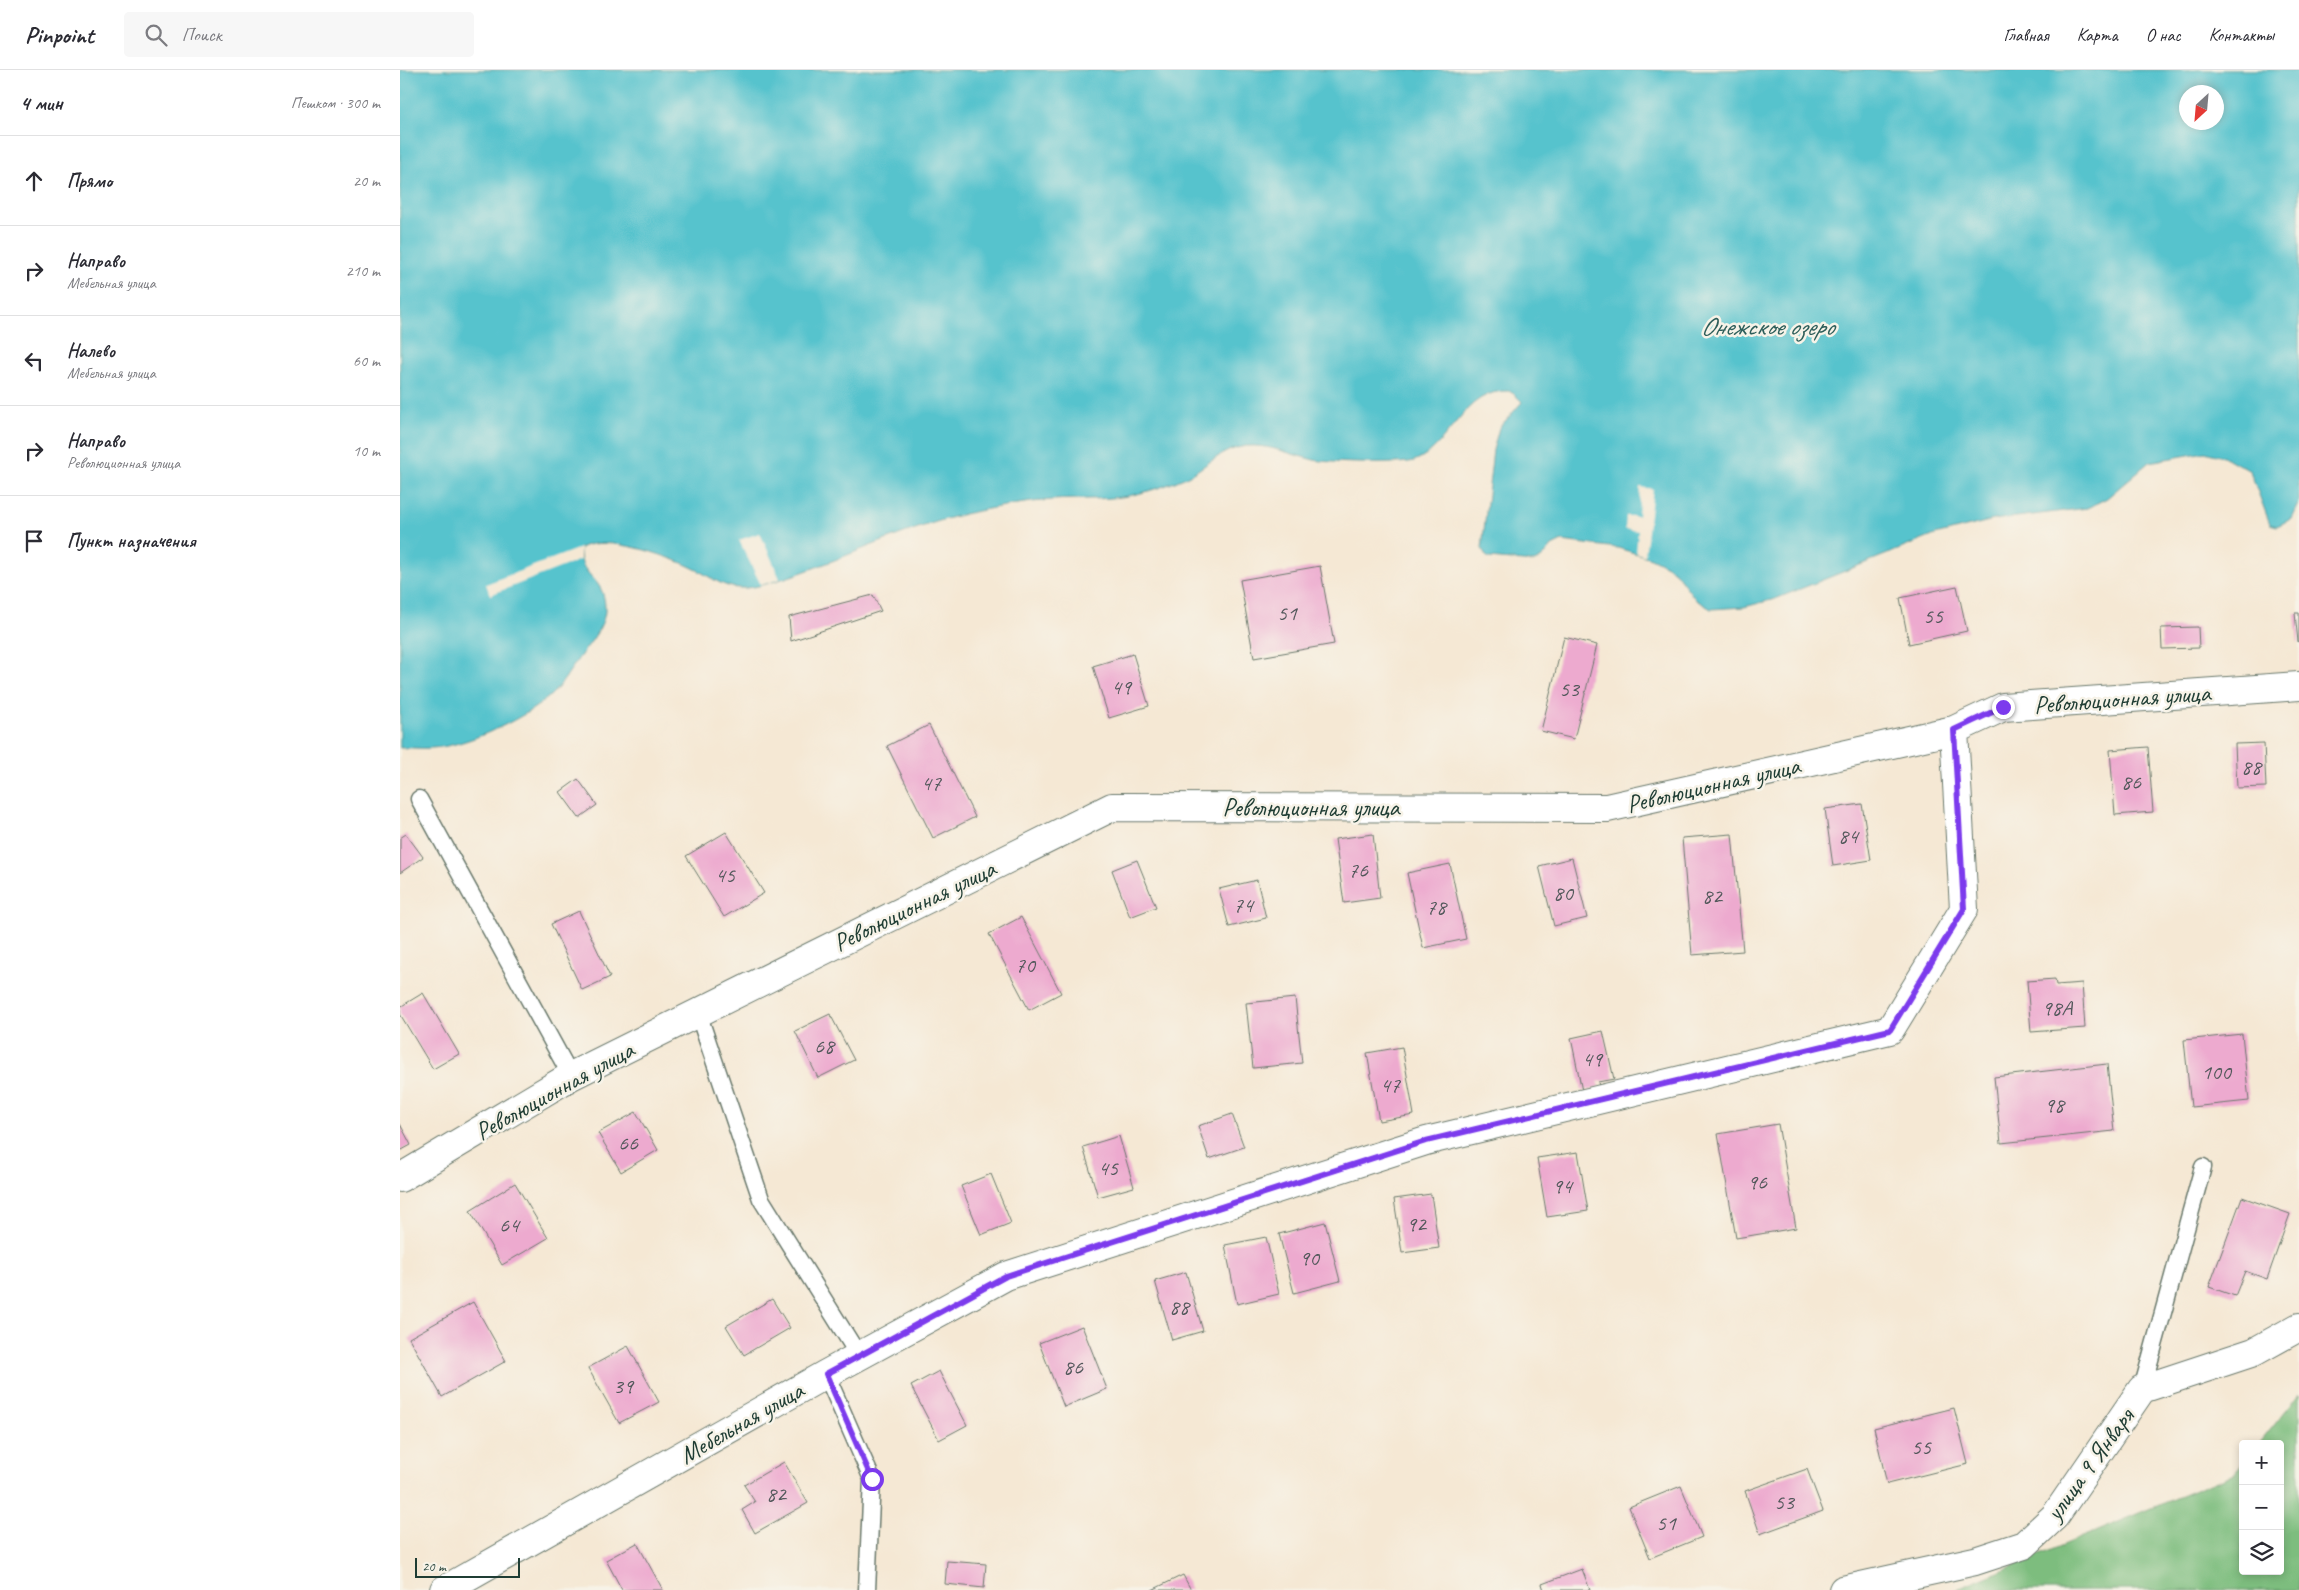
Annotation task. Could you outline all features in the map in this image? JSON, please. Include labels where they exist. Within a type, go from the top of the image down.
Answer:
[{"type":"street","name":"Революционная улица","points":[[400,1178],[571,1076],[1112,807],[1607,808],[1954,730],[2003,707],[2299,686]]},
{"type":"street","name":"Мебельная улица","points":[[444,1590],[858,1356],[1006,1276],[1426,1141],[1890,1030],[1964,909],[1954,730]]},
{"type":"street","name":"улица 9 Января","points":[[1843,1590],[1975,1561],[2024,1544],[2055,1516],[2142,1389],[2254,1352],[2299,1327]]},
{"type":"lane","points":[[419,799],[571,1076]]},
{"type":"lane","points":[[698,1013],[761,1198],[858,1356]]},
{"type":"lane","points":[[2142,1389],[2203,1167]]},
{"type":"lane","points":[[826,1374],[872,1479],[867,1590]]},
{"type":"green space","points":[[2299,1394],[2299,1590],[1955,1590],[2234,1474],[2239,1468],[2239,1575],[2284,1575],[2284,1440],[2262,1440]]},
{"type":"water","name":"Онежское озеро","points":[[400,70],[2299,70],[2299,502],[2291,519],[2277,526],[2270,524],[2250,471],[2227,458],[2205,452],[2149,462],[2107,498],[2087,508],[1993,520],[1935,535],[1775,599],[1744,607],[1711,609],[1696,600],[1676,573],[1667,566],[1651,558],[1618,548],[1562,541],[1552,546],[1542,558],[1534,562],[1489,558],[1485,555],[1482,548],[1493,450],[1499,428],[1522,402],[1511,391],[1494,393],[1480,399],[1469,408],[1439,443],[1427,454],[1414,461],[1348,463],[1322,461],[1272,448],[1246,446],[1221,455],[1184,478],[1149,491],[1116,498],[1024,503],[953,517],[903,533],[804,572],[750,588],[727,586],[691,567],[651,552],[620,545],[591,544],[580,548],[580,558],[601,589],[604,597],[605,614],[593,639],[565,679],[543,702],[496,729],[461,742],[427,748],[400,748]]},
{"type":"pier","points":[[1640,487],[1653,489],[1645,556],[1636,553],[1638,531],[1625,529],[1626,516],[1638,516]]},
{"type":"pier","points":[[760,533],[780,579],[761,585],[739,540]]},
{"type":"pier","points":[[580,548],[580,560],[490,595],[486,584]]},
{"type":"building","points":[[1320,566],[1334,644],[1254,658],[1240,580]]},
{"type":"building","points":[[1957,586],[1967,631],[1909,644],[1900,598]]},
{"type":"building","points":[[873,595],[881,611],[791,641],[789,617]]},
{"type":"building","points":[[2295,613],[2299,613],[2299,642],[2298,642]]},
{"type":"building","points":[[2198,627],[2199,648],[2162,649],[2161,628]]},
{"type":"building","points":[[1564,637],[1597,645],[1574,739],[1541,731]]},
{"type":"building","points":[[1133,654],[1149,706],[1109,718],[1093,666]]},
{"type":"building","points":[[929,725],[975,817],[933,838],[887,746]]},
{"type":"building","points":[[2264,743],[2266,787],[2237,788],[2235,744]]},
{"type":"building","points":[[2148,747],[2153,812],[2115,815],[2110,750]]},
{"type":"building","points":[[578,779],[597,805],[579,818],[560,792]]},
{"type":"building","points":[[1862,804],[1871,860],[1833,866],[1825,809]]},
{"type":"building","points":[[726,832],[764,893],[724,917],[686,856]]},
{"type":"building","points":[[406,834],[423,857],[400,873],[400,838]]},
{"type":"building","points":[[1373,834],[1380,898],[1344,903],[1335,839]]},
{"type":"building","points":[[1732,834],[1743,951],[1692,955],[1682,838]]},
{"type":"building","points":[[1572,858],[1587,918],[1554,926],[1539,866]]},
{"type":"building","points":[[1137,860],[1156,907],[1130,917],[1112,870]]},
{"type":"building","points":[[1450,864],[1466,939],[1423,948],[1407,873]]},
{"type":"building","points":[[1257,880],[1266,918],[1229,927],[1219,889]]},
{"type":"building","points":[[579,911],[610,977],[582,990],[551,924]]},
{"type":"building","points":[[1021,917],[1061,993],[1029,1010],[989,934]]},
{"type":"building","points":[[2055,979],[2056,985],[2082,983],[2085,1028],[2031,1032],[2027,981]]},
{"type":"building","points":[[423,993],[459,1054],[433,1069],[400,1014],[400,1007]]},
{"type":"building","points":[[1295,998],[1302,1063],[1253,1068],[1246,1003]]},
{"type":"building","points":[[830,1014],[854,1060],[818,1078],[795,1031]]},
{"type":"building","points":[[1603,1031],[1614,1079],[1598,1082],[1599,1087],[1582,1091],[1571,1038]]},
{"type":"building","points":[[2242,1034],[2249,1101],[2191,1107],[2184,1040]]},
{"type":"building","points":[[1402,1047],[1414,1115],[1379,1121],[1367,1053]]},
{"type":"building","points":[[2107,1064],[2114,1131],[2001,1143],[1994,1077]]},
{"type":"building","points":[[636,1112],[658,1150],[621,1172],[598,1133]]},
{"type":"building","points":[[1232,1114],[1244,1147],[1209,1159],[1198,1126]]},
{"type":"building","points":[[400,1124],[411,1145],[400,1151]]},
{"type":"building","points":[[1778,1124],[1796,1228],[1736,1238],[1718,1134]]},
{"type":"building","points":[[1119,1136],[1134,1187],[1098,1197],[1083,1147]]},
{"type":"building","points":[[1578,1152],[1588,1211],[1547,1217],[1537,1158]]},
{"type":"building","points":[[991,1174],[1011,1223],[981,1235],[961,1186]]},
{"type":"building","points":[[515,1183],[548,1238],[502,1265],[470,1211]]},
{"type":"building","points":[[1431,1194],[1439,1248],[1402,1253],[1394,1199]]},
{"type":"building","points":[[2242,1197],[2290,1214],[2267,1279],[2245,1271],[2235,1296],[2209,1287]]},
{"type":"building","points":[[1325,1222],[1340,1281],[1294,1293],[1279,1234]]},
{"type":"building","points":[[1266,1237],[1279,1294],[1237,1304],[1225,1245]]},
{"type":"building","points":[[1186,1272],[1203,1331],[1172,1340],[1155,1281]]},
{"type":"building","points":[[772,1299],[790,1328],[744,1355],[726,1326]]},
{"type":"building","points":[[473,1302],[506,1361],[442,1397],[409,1338]]},
{"type":"building","points":[[1082,1326],[1107,1389],[1064,1407],[1039,1343]]},
{"type":"building","points":[[628,1346],[659,1402],[619,1423],[588,1368]]},
{"type":"building","points":[[939,1371],[967,1425],[939,1440],[911,1386]]},
{"type":"building","points":[[1954,1408],[1968,1464],[1887,1484],[1874,1428]]},
{"type":"building","points":[[784,1462],[808,1503],[755,1533],[742,1510],[755,1502],[744,1485]]},
{"type":"building","points":[[1807,1469],[1823,1511],[1760,1534],[1745,1491]]},
{"type":"building","points":[[1681,1486],[1702,1537],[1650,1558],[1629,1507]]},
{"type":"building","points":[[637,1543],[663,1590],[622,1590],[606,1560]]},
{"type":"building","points":[[947,1561],[986,1564],[984,1588],[945,1584]]},
{"type":"building","points":[[1582,1569],[1590,1590],[1544,1590],[1542,1584]]},
{"type":"building","points":[[1183,1575],[1191,1590],[1152,1590]]},
{"type":"route","points":[[872,1479],[826,1374],[1006,1276],[1426,1141],[1890,1030],[1964,909],[1954,730],[2003,707]]}]
